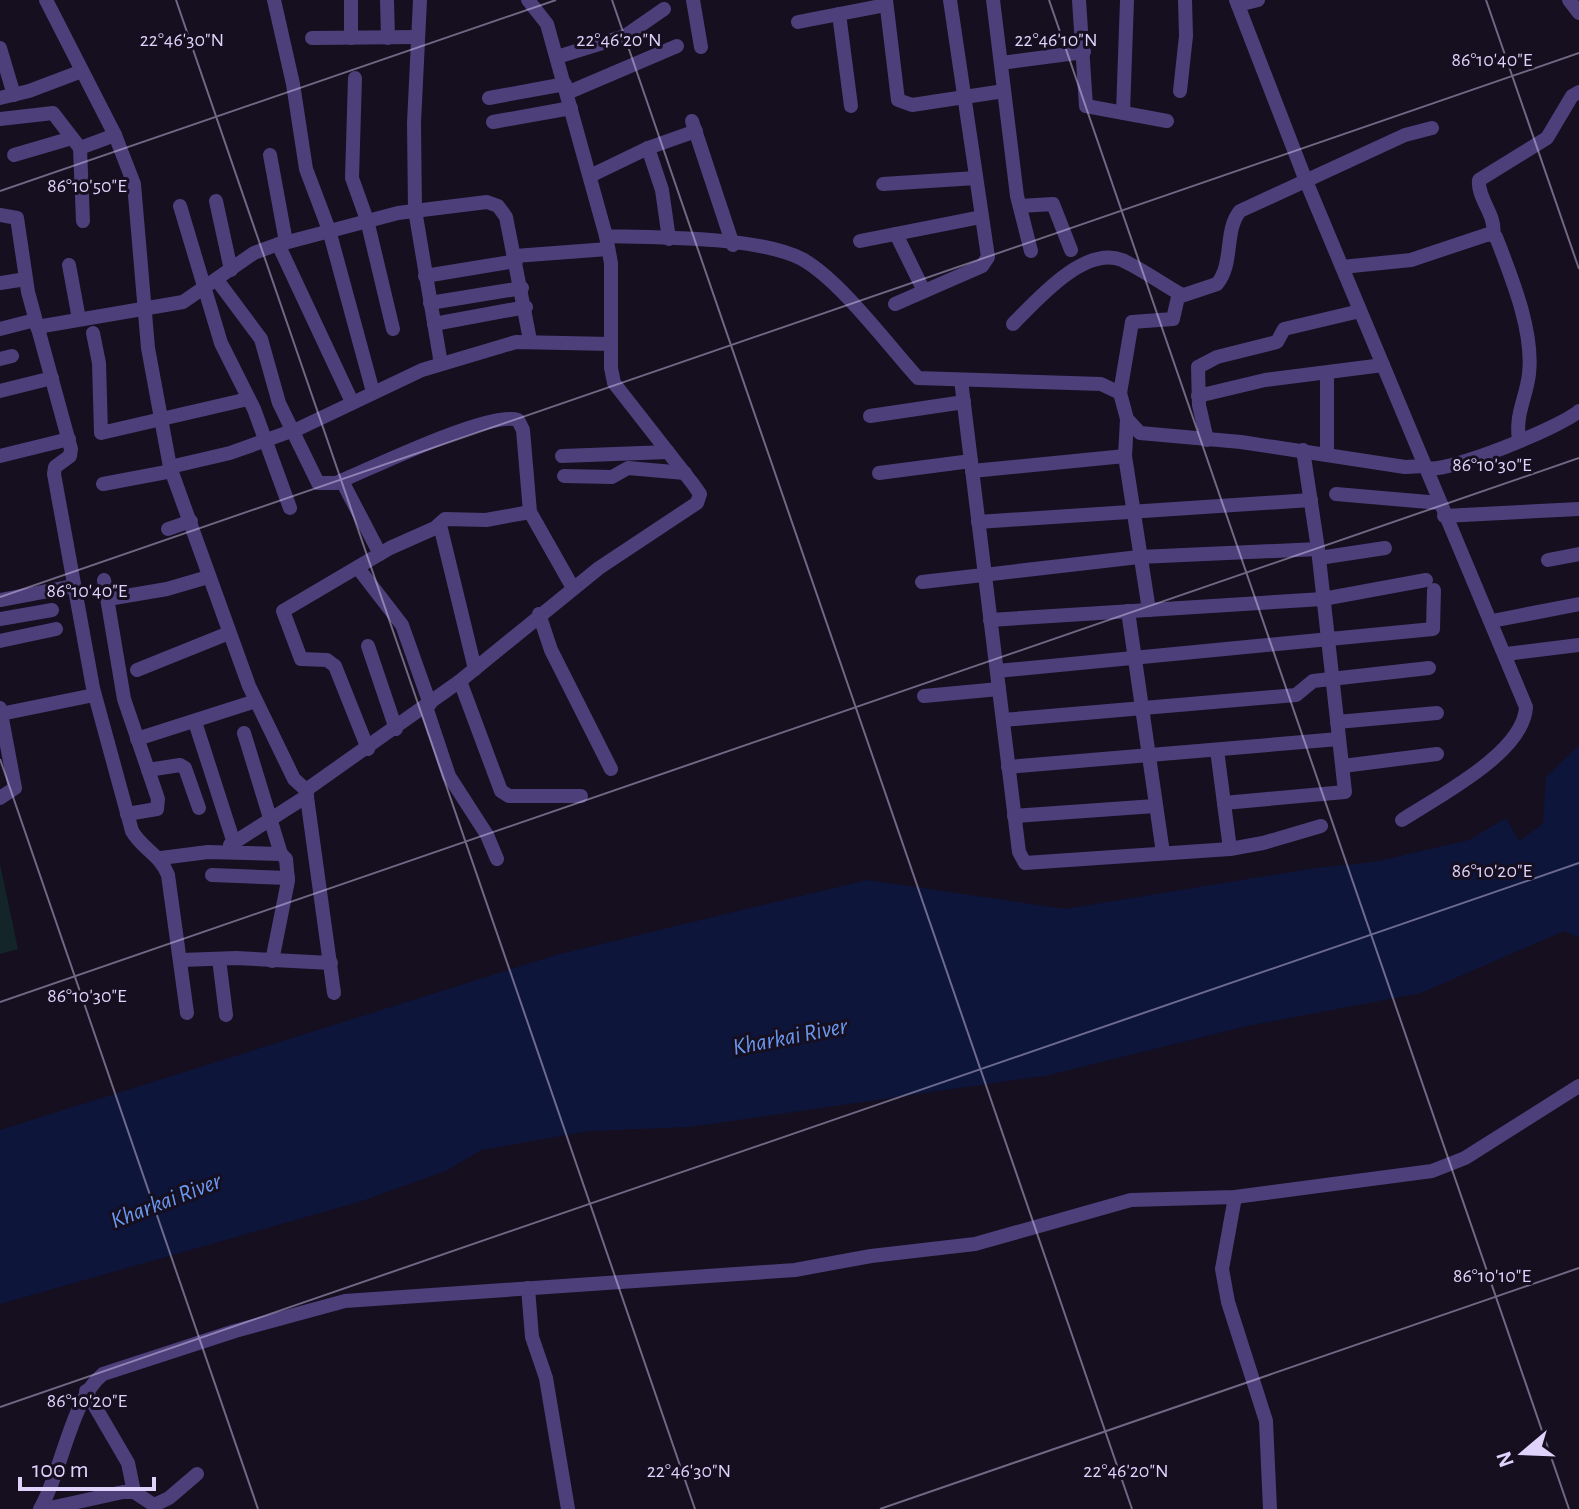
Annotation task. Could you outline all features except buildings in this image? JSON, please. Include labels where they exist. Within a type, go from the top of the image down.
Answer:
[{"type":"street","points":[[46,0],[115,135],[138,205],[145,309],[160,422],[171,469],[208,577],[256,701],[294,779],[306,793],[334,993]]},
{"type":"street","points":[[274,0],[293,84],[306,169],[329,230],[373,392]]},
{"type":"street","points":[[351,0],[351,38]]},
{"type":"street","points":[[387,0],[388,38]]},
{"type":"street","points":[[420,0],[415,210],[441,364]]},
{"type":"street","points":[[229,846],[460,681],[573,588],[697,503],[700,494],[614,383],[607,243],[557,57],[543,14],[528,0]]},
{"type":"street","points":[[693,0],[701,47]]},
{"type":"street","points":[[895,304],[987,262],[966,95],[950,0]]},
{"type":"street","points":[[993,0],[1020,206],[1031,251]]},
{"type":"street","points":[[1079,0],[1086,106],[1167,121]]},
{"type":"street","points":[[1123,113],[1127,0]]},
{"type":"street","points":[[1180,91],[1186,36],[1185,0]]},
{"type":"street","points":[[1258,0],[1237,3],[1306,181],[1526,707],[1520,730],[1487,764],[1402,820]]},
{"type":"street","points":[[798,22],[886,2],[898,100],[912,105],[1004,91]]},
{"type":"street","points":[[557,57],[625,36],[664,9]]},
{"type":"street","points":[[839,14],[851,106]]},
{"type":"street","points":[[312,38],[418,37]]},
{"type":"street","points":[[493,122],[568,95],[677,46]]},
{"type":"street","points":[[0,48],[7,96],[82,71]]},
{"type":"street","points":[[1001,63],[1084,52]]},
{"type":"street","points":[[355,78],[350,169],[367,220],[393,329]]},
{"type":"street","points":[[1519,440],[1517,414],[1529,375],[1529,346],[1493,235],[1493,223],[1478,186],[1479,180],[1547,138],[1572,96],[1579,92]]},
{"type":"street","points":[[489,98],[568,95]]},
{"type":"street","points":[[0,119],[53,113],[76,143],[83,221]]},
{"type":"street","points":[[590,176],[694,126],[733,245]]},
{"type":"street","points":[[1149,610],[1132,510],[1125,456],[1127,419],[1120,393],[1132,322],[1173,319],[1176,302],[1182,295],[1211,287],[1221,279],[1234,220],[1240,211],[1405,135],[1432,128]]},
{"type":"street","points":[[14,155],[115,135]]},
{"type":"street","points":[[648,148],[662,190],[669,239]]},
{"type":"street","points":[[270,155],[282,243],[352,402]]},
{"type":"street","points":[[883,184],[976,178]]},
{"type":"street","points":[[216,201],[231,270]]},
{"type":"street","points":[[0,329],[183,302],[254,253],[282,243],[415,210],[492,202],[506,217],[530,340]]},
{"type":"street","points":[[1020,206],[1053,204],[1071,250]]},
{"type":"street","points":[[180,206],[228,361],[266,440],[290,508]]},
{"type":"street","points":[[0,215],[17,218],[36,324],[69,439],[70,456],[58,463],[54,474],[94,695],[137,840],[161,858],[168,875],[187,1013]]},
{"type":"street","points":[[860,241],[981,217]]},
{"type":"street","points":[[896,234],[924,291]]},
{"type":"street","points":[[1342,267],[1411,260],[1493,235]]},
{"type":"street","points":[[425,276],[607,243],[669,239],[780,250],[804,260],[840,292],[918,378],[1101,384],[1120,393]]},
{"type":"street","points":[[1013,324],[1052,285],[1101,258],[1120,260],[1182,295]]},
{"type":"street","points":[[69,265],[79,319]]},
{"type":"street","points":[[0,283],[26,279]]},
{"type":"street","points":[[217,280],[261,339],[275,392],[318,483],[342,481],[444,436],[512,418],[518,420],[523,430],[530,512],[573,588]]},
{"type":"street","points":[[430,303],[522,288]]},
{"type":"street","points":[[434,324],[526,307]]},
{"type":"street","points":[[1207,440],[1196,371],[1203,363],[1277,342],[1284,329],[1360,311]]},
{"type":"street","points":[[93,333],[99,363],[101,433],[160,422],[248,399]]},
{"type":"street","points":[[103,484],[171,469],[293,431],[373,392],[441,364],[530,340],[611,344]]},
{"type":"street","points":[[1198,396],[1265,380],[1383,365]]},
{"type":"street","points":[[1327,373],[1327,453]]},
{"type":"street","points":[[0,391],[52,378]]},
{"type":"street","points":[[961,380],[1014,816],[1019,852],[1025,863],[1230,849],[1321,826]]},
{"type":"street","points":[[870,416],[964,402]]},
{"type":"street","points":[[1127,419],[1140,433],[1327,453],[1405,467],[1426,467],[1462,463],[1563,423],[1579,411]]},
{"type":"street","points":[[0,456],[69,439]]},
{"type":"street","points":[[1224,803],[1345,792],[1319,554],[1303,450]]},
{"type":"street","points":[[562,456],[668,452]]},
{"type":"street","points":[[879,473],[1125,456]]},
{"type":"street","points":[[564,476],[612,477],[628,468],[685,473]]},
{"type":"street","points":[[342,481],[380,554]]},
{"type":"street","points":[[1336,494],[1442,510],[1579,509]]},
{"type":"street","points":[[978,522],[1311,500]]},
{"type":"street","points":[[368,749],[335,666],[327,660],[301,659],[283,611],[380,554],[440,525],[445,519],[486,520],[530,512]]},
{"type":"street","points":[[168,529],[191,521]]},
{"type":"street","points":[[440,525],[475,669]]},
{"type":"street","points":[[922,582],[1139,557],[1319,554],[1385,548]]},
{"type":"street","points":[[1548,560],[1579,554]]},
{"type":"street","points":[[358,568],[402,625],[449,776],[487,835],[497,859]]},
{"type":"street","points":[[108,599],[167,589],[208,577]]},
{"type":"street","points":[[104,580],[121,685],[158,806],[127,814]]},
{"type":"street","points":[[990,620],[1323,599],[1430,585],[1433,629],[997,671]]},
{"type":"street","points":[[0,600],[74,586]]},
{"type":"street","points":[[1492,621],[1579,604]]},
{"type":"street","points":[[0,619],[52,610]]},
{"type":"street","points":[[1128,611],[1139,707],[1163,853]]},
{"type":"street","points":[[539,614],[551,650],[611,769]]},
{"type":"street","points":[[0,641],[56,629]]},
{"type":"street","points":[[137,670],[229,633]]},
{"type":"street","points":[[1506,654],[1579,645]]},
{"type":"street","points":[[368,646],[396,729]]},
{"type":"street","points":[[1003,720],[1296,695],[1313,681],[1429,668]]},
{"type":"street","points":[[460,681],[501,791],[509,796],[581,796]]},
{"type":"street","points":[[924,696],[999,689]]},
{"type":"street","points":[[0,798],[15,788],[1,711],[94,695]]},
{"type":"street","points":[[137,739],[256,701]]},
{"type":"street","points":[[1337,722],[1437,713]]},
{"type":"street","points":[[195,722],[229,846]]},
{"type":"street","points":[[244,733],[269,818],[281,854],[286,859],[288,878],[272,961]]},
{"type":"street","points":[[1008,767],[1339,739]]},
{"type":"street","points":[[1217,750],[1230,849]]},
{"type":"street","points":[[1343,766],[1437,754]]},
{"type":"street","points":[[148,770],[180,765],[185,768],[199,808]]},
{"type":"street","points":[[1014,816],[1155,806]]},
{"type":"street","points":[[161,858],[229,846],[281,854]]},
{"type":"street","points":[[212,875],[288,878]]},
{"type":"street","points":[[219,959],[226,1015]]},
{"type":"street","points":[[181,960],[331,963]]},
{"type":"street","points":[[42,1509],[86,1391],[103,1374],[331,1303],[795,1270],[871,1256],[975,1244],[1131,1200],[1235,1197],[1432,1171],[1465,1158],[1579,1086]]},
{"type":"street","points":[[1235,1197],[1222,1269],[1224,1285],[1266,1421],[1270,1509]]},
{"type":"street","points":[[528,1288],[532,1337],[546,1378],[568,1509]]},
{"type":"street","points":[[86,1391],[128,1463],[134,1492]]},
{"type":"street","points":[[42,1509],[134,1492],[154,1505],[169,1498],[197,1474]]},
{"type":"shaded area","points":[[0,864],[18,949],[0,954]]},
{"type":"water","name":"Kharkai River","points":[[1579,745],[1579,938],[1564,931],[1421,993],[1247,1026],[1049,1075],[689,1127],[589,1131],[481,1150],[448,1170],[362,1201],[0,1304],[0,1130],[556,955],[867,880],[1065,909],[1315,868],[1374,862],[1469,840],[1506,818],[1519,841],[1543,824],[1546,777]]}]
